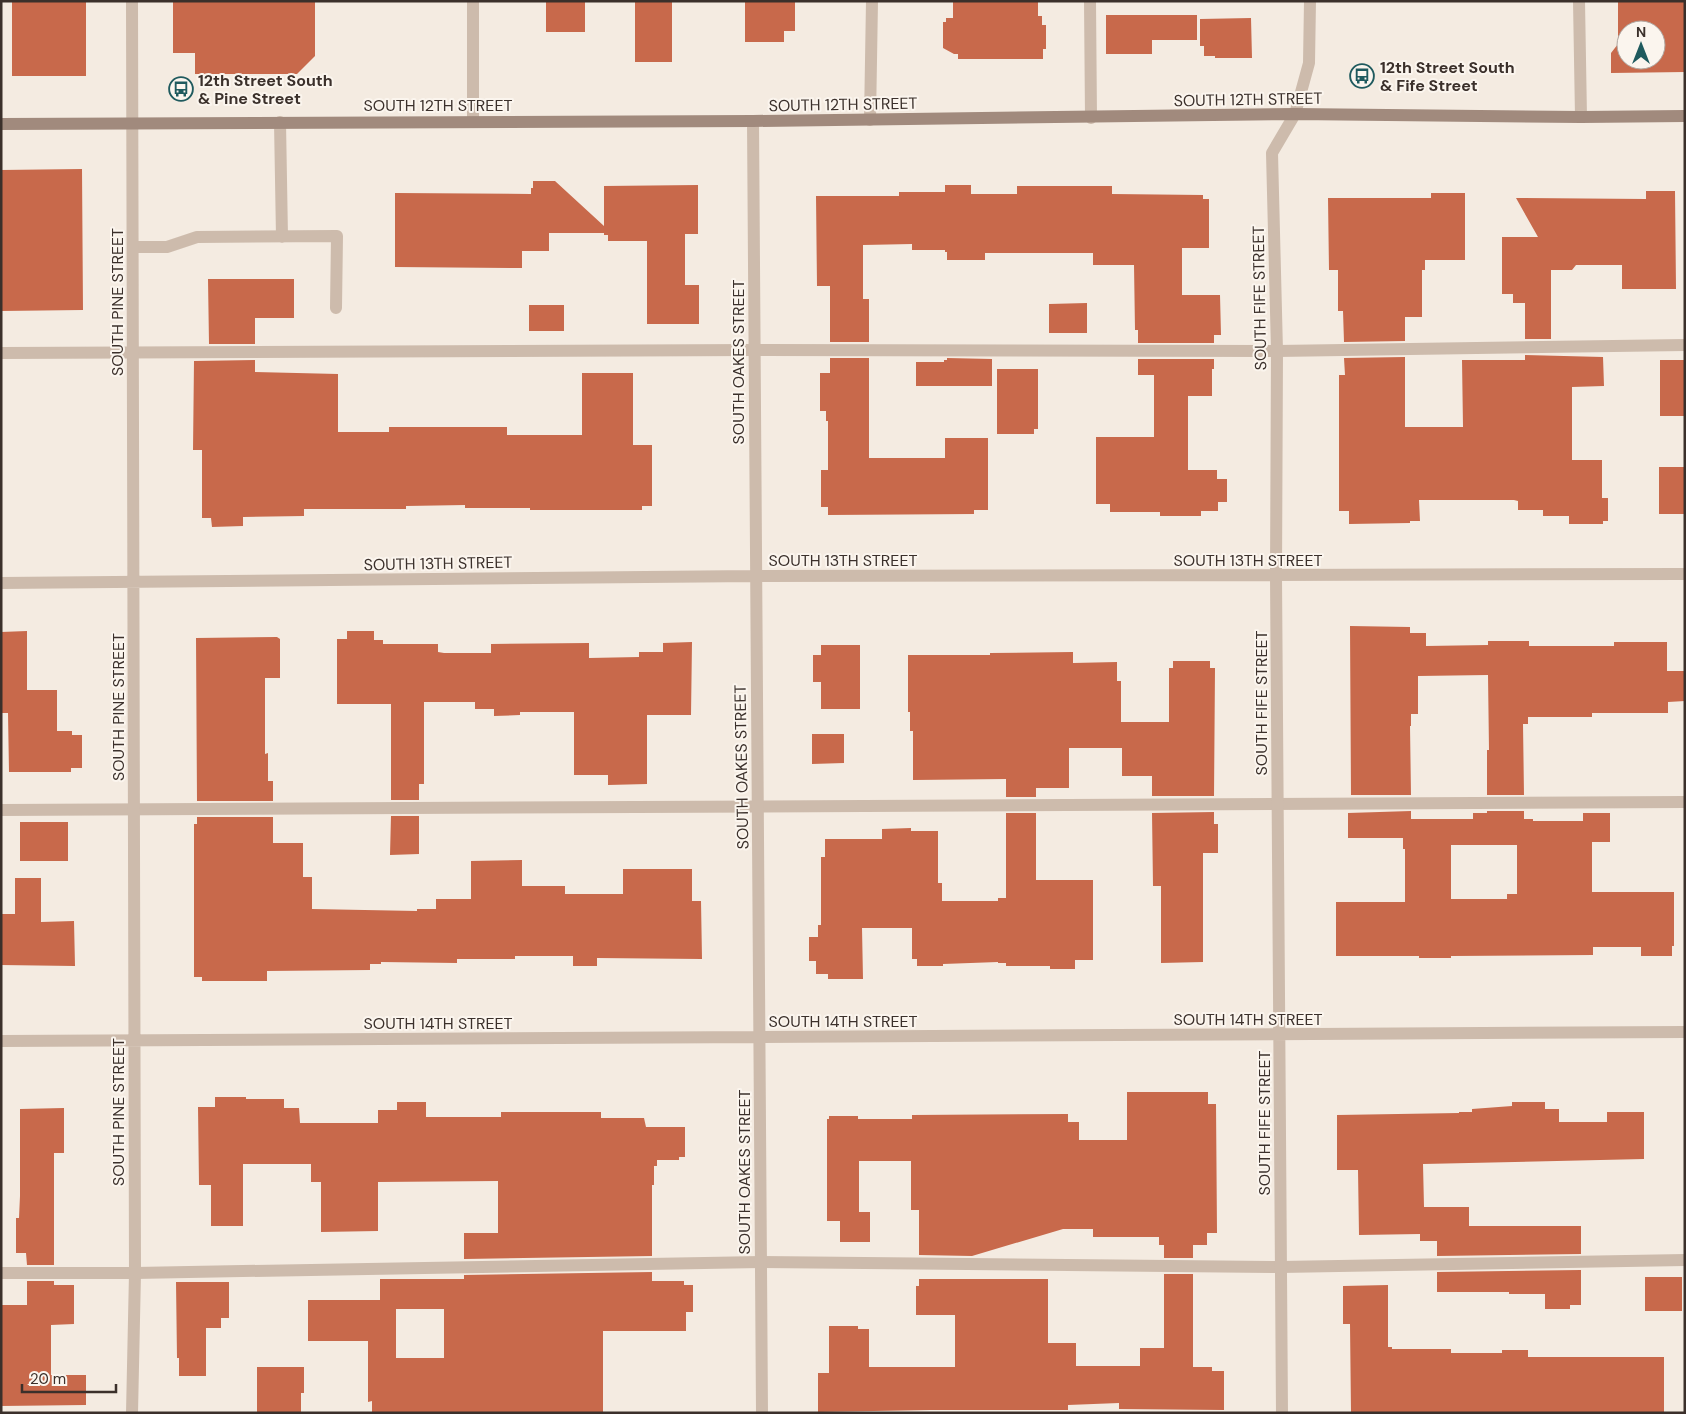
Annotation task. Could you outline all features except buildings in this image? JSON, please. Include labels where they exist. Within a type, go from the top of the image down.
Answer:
[{"type":"main road","name":"SOUTH 12TH STREET","points":[[1,124],[753,121],[1295,114],[1581,118],[1685,116]]},
{"type":"street","name":"SOUTH PINE STREET","points":[[132,1],[135,1273],[132,1413]]},
{"type":"street","points":[[473,1],[473,121]]},
{"type":"street","points":[[870,120],[872,1]]},
{"type":"street","points":[[1090,1],[1091,118]]},
{"type":"street","name":"SOUTH FIFE STREET","points":[[1282,1413],[1276,576],[1277,350],[1272,153],[1295,114],[1309,64],[1310,1]]},
{"type":"street","points":[[1580,1],[1581,118]]},
{"type":"street","name":"SOUTH OAKES STREET","points":[[753,121],[762,1413]]},
{"type":"street","points":[[280,122],[282,237]]},
{"type":"street","points":[[133,247],[166,247],[197,237],[337,236],[336,308]]},
{"type":"street","points":[[1,353],[1277,350],[1685,345]]},
{"type":"street","name":"SOUTH 13TH STREET","points":[[1,583],[755,576],[1685,574]]},
{"type":"street","points":[[1,810],[1685,802]]},
{"type":"street","name":"SOUTH 14TH STREET","points":[[1,1041],[1685,1032]]},
{"type":"street","points":[[1,1273],[135,1273],[761,1262],[1281,1267],[1685,1260]]},
{"type":"place","name":"12th Street South & Fife Street","points":[[1362,76]]},
{"type":"place","name":"12th Street South & Pine Street","points":[[181,89]]}]
